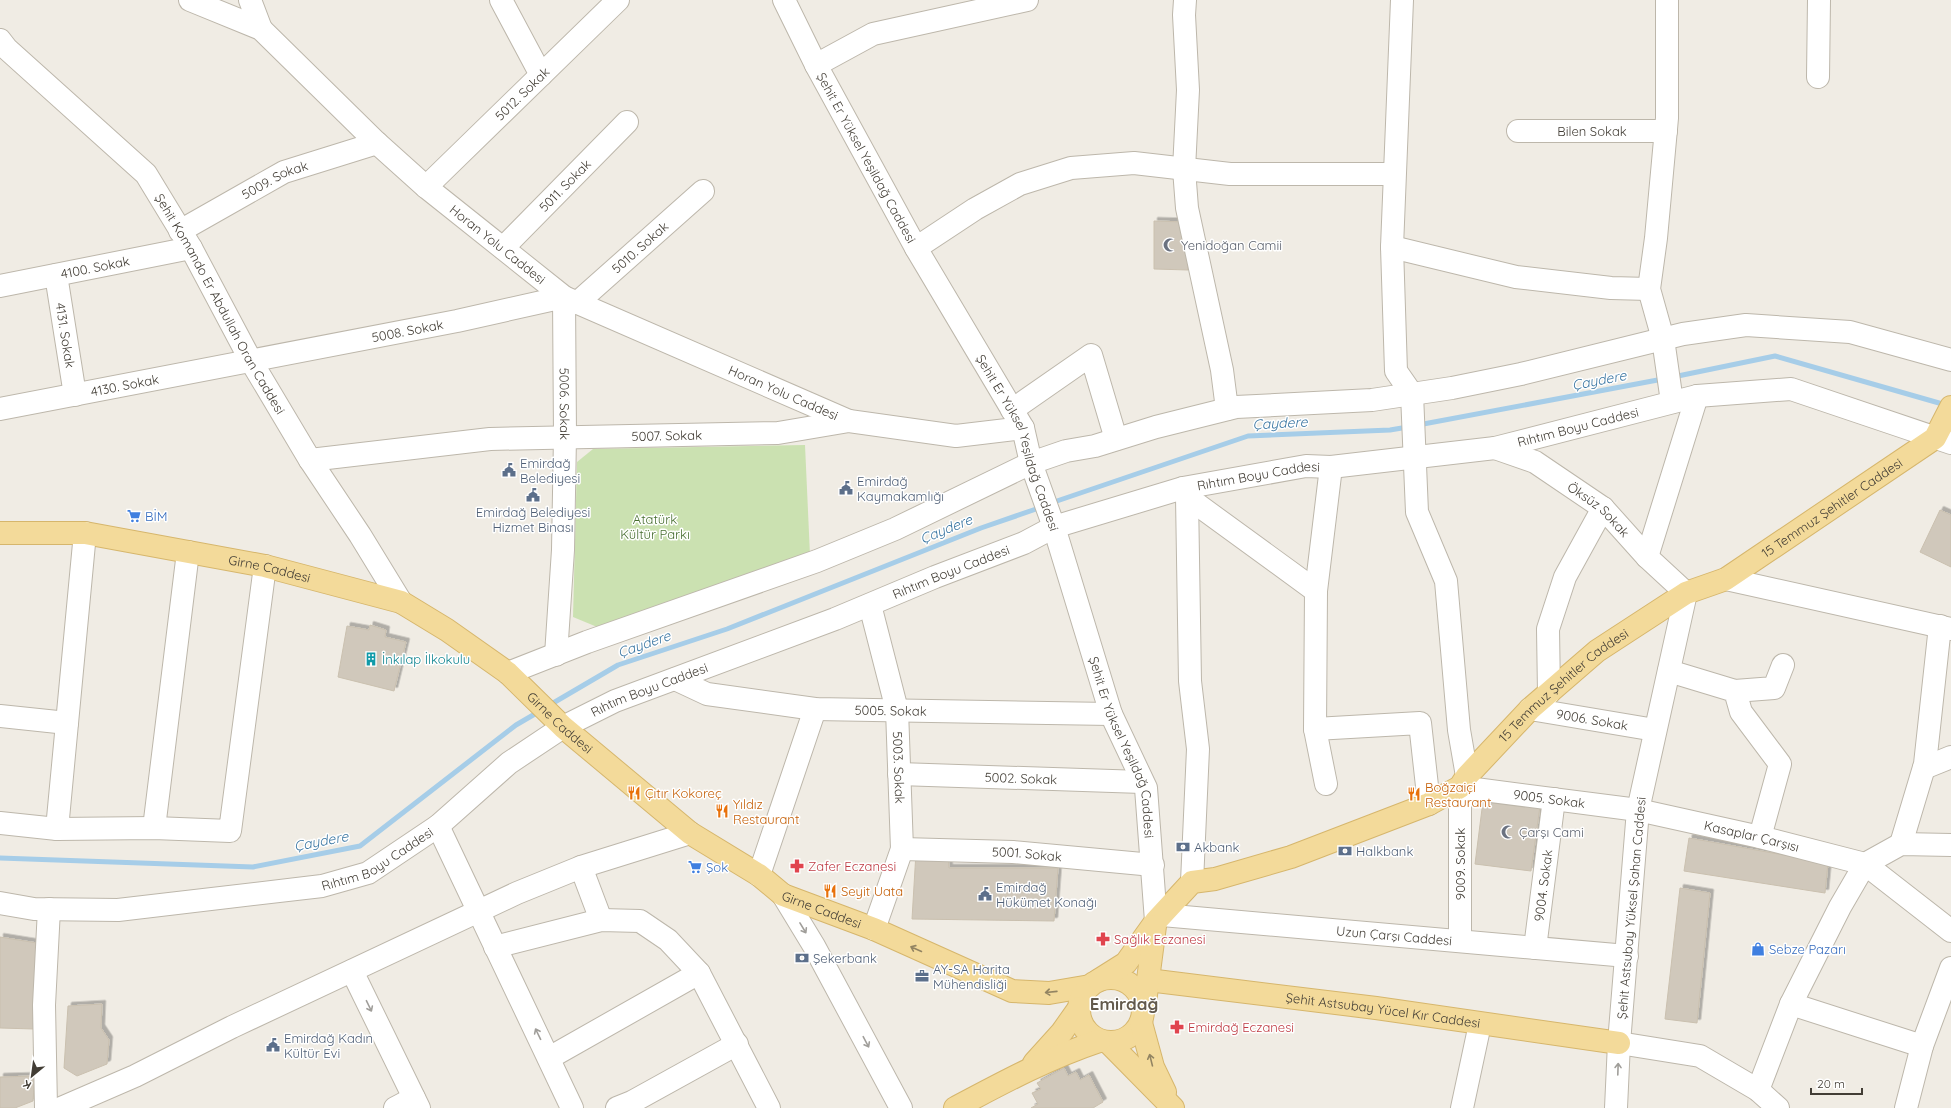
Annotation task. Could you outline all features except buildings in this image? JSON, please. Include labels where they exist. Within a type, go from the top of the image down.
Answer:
[{"type":"main road","name":"15 Temmuz Şehitler Caddesi","points":[[1192,882],[1215,879],[1291,857],[1429,804],[1464,782],[1530,710],[1597,651],[1686,593],[1726,579],[1945,428]]},
{"type":"main road","name":"Girne Caddesi","points":[[0,533],[85,533],[265,566],[401,602],[447,630],[514,679],[563,726],[690,833],[759,875],[783,895],[874,929],[1012,991],[1049,993],[1094,983]]},
{"type":"main road","points":[[1173,1108],[1104,1042],[1090,1035],[1084,1028],[1080,1018],[1079,1008],[1080,1000],[1094,983],[1126,963],[1159,918],[1192,882]]},
{"type":"main road","points":[[955,1108],[1029,1069],[1068,1051],[1104,1042],[1119,1042],[1136,1032],[1143,1018],[1159,918]]},
{"type":"main road","points":[[1094,983],[1108,978],[1126,981],[1139,994],[1143,1003],[1143,1018],[1153,1067],[1173,1108]]},
{"type":"main road","name":"Şehit Astsubay Yücel Kır Caddesi","points":[[1148,980],[1376,1008],[1618,1044]]},
{"type":"main road","points":[[1029,1069],[1062,1032],[1079,1008]]},
{"type":"street","name":"Horan Yolu Caddesi","points":[[190,0],[261,29],[377,143],[426,186],[571,300],[849,421]]},
{"type":"street","points":[[250,0],[261,29]]},
{"type":"street","points":[[501,0],[541,75]]},
{"type":"street","name":"5012. Sokak","points":[[426,186],[618,0]]},
{"type":"street","name":"Şehit Er Yüksel Yeşildağ Caddesi","points":[[784,0],[816,65],[916,248],[1018,419],[1031,463],[1054,527],[1111,714],[1146,788],[1152,865],[1159,918]]},
{"type":"street","points":[[816,65],[873,34],[1027,0]]},
{"type":"street","points":[[1186,0],[1184,15],[1188,90],[1184,169],[1187,208],[1222,370],[1227,409]]},
{"type":"street","points":[[1402,0],[1392,247],[1396,371],[1412,394]]},
{"type":"street","points":[[1667,0],[1666,131],[1656,238],[1649,289],[1664,339],[1672,402]]},
{"type":"street","points":[[1818,77],[1819,0]]},
{"type":"street","name":"Şehit Komando Er Abdullah Oran Caddesi","points":[[0,40],[8,49],[146,174],[186,240],[250,361],[310,460],[360,535],[401,602]]},
{"type":"street","name":"5011. Sokak","points":[[503,248],[627,122]]},
{"type":"street","name":"Bilen Sokak","points":[[1518,131],[1666,131]]},
{"type":"street","name":"5009. Sokak","points":[[186,240],[284,172],[377,143]]},
{"type":"street","points":[[916,248],[975,209],[1020,184],[1071,168],[1134,163],[1230,174],[1394,174]]},
{"type":"street","name":"5010. Sokak","points":[[571,300],[703,192]]},
{"type":"street","name":"4100. Sokak","points":[[0,286],[56,275],[186,240]]},
{"type":"street","points":[[1392,247],[1516,277],[1611,288],[1649,289]]},
{"type":"street","name":"4131. Sokak","points":[[56,275],[75,395]]},
{"type":"street","name":"5008. Sokak","points":[[250,361],[571,300]]},
{"type":"street","name":"5006. Sokak","points":[[556,655],[563,550],[565,436],[571,300]]},
{"type":"street","points":[[514,679],[556,655],[587,642],[817,561],[895,529],[1031,463],[1066,451],[1095,446],[1236,407],[1372,400],[1412,394],[1521,374],[1683,334],[1746,325],[1850,332],[1951,360]]},
{"type":"street","points":[[1018,419],[1092,355],[1116,439]]},
{"type":"street","name":"4130. Sokak","points":[[0,409],[250,361]]},
{"type":"street","name":"Rıhtım Boyu Caddesi","points":[[0,903],[34,909],[118,910],[322,886],[368,873],[438,826],[509,763],[563,726],[615,702],[870,605],[935,577],[1024,543],[1054,527],[1185,492],[1306,466],[1331,467],[1496,448],[1697,396],[1791,390],[1945,428]]},
{"type":"street","name":"9009. Sokak","points":[[1412,394],[1416,458],[1417,512],[1446,581],[1464,782],[1460,941]]},
{"type":"street","points":[[1647,556],[1697,396]]},
{"type":"street","name":"5007. Sokak","points":[[310,460],[490,439],[565,436],[778,433],[849,421],[956,436],[1018,419]]},
{"type":"street","name":"Öksüz Sokak","points":[[1496,448],[1535,462],[1603,508],[1647,556],[1686,593]]},
{"type":"street","points":[[1326,784],[1315,729],[1316,591],[1331,467]]},
{"type":"street","points":[[1185,492],[1316,591]]},
{"type":"street","points":[[1185,492],[1190,681],[1198,749],[1192,882]]},
{"type":"street","points":[[1550,693],[1548,629],[1565,577],[1603,508]]},
{"type":"street","points":[[57,830],[85,533]]},
{"type":"street","points":[[154,828],[188,552]]},
{"type":"street","points":[[0,822],[57,830],[154,828],[230,831],[265,566]]},
{"type":"street","points":[[1726,579],[1946,627],[1924,768],[1901,844]]},
{"type":"street","name":"Şehit Astsubay Yüksel Şahan Caddesi","points":[[1616,1108],[1618,1044],[1627,956],[1638,810],[1686,593]]},
{"type":"street","name":"5003. Sokak","points":[[870,605],[897,710],[902,850],[874,929]]},
{"type":"street","points":[[1669,671],[1735,691],[1774,688],[1783,665]]},
{"type":"street","name":"5005. Sokak","points":[[675,679],[707,694],[815,709],[1111,714]]},
{"type":"street","points":[[1735,691],[1741,712],[1780,764],[1760,837]]},
{"type":"street","points":[[759,875],[815,709]]},
{"type":"street","name":"9006. Sokak","points":[[1530,710],[1655,730]]},
{"type":"street","points":[[0,716],[67,723]]},
{"type":"street","points":[[1315,729],[1420,723],[1429,804]]},
{"type":"street","points":[[1924,768],[1951,757]]},
{"type":"street","name":"5002. Sokak","points":[[899,774],[1142,782]]},
{"type":"street","name":"9005. Sokak","points":[[1464,782],[1554,799],[1638,810]]},
{"type":"street","name":"9004. Sokak","points":[[1535,948],[1554,799]]},
{"type":"street","name":"Kasaplar Çarşısı","points":[[1638,810],[1760,837],[1865,864]]},
{"type":"street","points":[[438,826],[572,1108]]},
{"type":"street","points":[[62,1108],[134,1076],[478,910],[581,867],[690,833]]},
{"type":"street","points":[[1758,1090],[1791,1004],[1840,907],[1865,864],[1901,844],[1951,845]]},
{"type":"street","name":"5001. Sokak","points":[[902,850],[1012,852],[1152,865]]},
{"type":"street","points":[[1865,864],[1951,931]]},
{"type":"street","points":[[581,867],[601,920]]},
{"type":"street","points":[[783,895],[814,946],[901,1108]]},
{"type":"street","points":[[46,1108],[44,1005],[49,909]]},
{"type":"street","name":"Uzun Çarşı Caddesi","points":[[1159,918],[1460,941],[1627,956]]},
{"type":"street","points":[[495,947],[601,920],[640,921],[668,940],[699,972],[769,1108]]},
{"type":"street","points":[[1906,1108],[1922,1046],[1951,968]]},
{"type":"street","points":[[352,971],[409,1105]]},
{"type":"street","points":[[549,1058],[699,972]]},
{"type":"street","points":[[1791,1004],[1922,1046]]},
{"type":"street","points":[[1462,1108],[1480,1024]]},
{"type":"street","points":[[617,1108],[632,1102],[737,1044]]},
{"type":"street","points":[[1618,1044],[1700,1056],[1758,1090],[1778,1108]]},
{"type":"green space","name":"Atatürk Kültür Parkı","points":[[805,445],[810,555],[602,629],[573,617],[577,462],[593,449]]},
{"type":"waterway","name":"Çaydere","points":[[1673,377],[1775,356],[1946,405]]},
{"type":"waterway","name":"Çaydere","points":[[1418,425],[1663,379]]},
{"type":"waterway","name":"Çaydere","points":[[1051,503],[1248,436],[1390,430],[1408,427]]},
{"type":"waterway","name":"Çaydere","points":[[548,706],[618,665],[727,629],[981,528],[1042,507]]},
{"type":"waterway","name":"Çaydere","points":[[0,858],[253,867],[360,846],[516,725],[540,711]]},
{"type":"place","name":"Yenidoğan Camii","points":[[1170,245]]},
{"type":"place","name":"Emirdağ Belediyesi","points":[[509,470]]},
{"type":"place","name":"Emirdağ Kaymakamlığı","points":[[846,488]]},
{"type":"place","name":"Emirdağ Belediyesi Hizmet Binası","points":[[533,495]]},
{"type":"place","name":"BİM","points":[[134,516]]},
{"type":"place","name":"İnkılap İlkokulu","points":[[371,659]]},
{"type":"place","name":"Çıtır Kokoreç","points":[[634,793]]},
{"type":"place","name":"Boğzaiçi Restaurant","points":[[1414,794]]},
{"type":"place","name":"Yıldız Restaurant","points":[[722,811]]},
{"type":"place","name":"Çarşı Cami","points":[[1508,832]]},
{"type":"place","name":"Akbank","points":[[1183,847]]},
{"type":"place","name":"Halkbank","points":[[1345,851]]},
{"type":"place","name":"Zafer Eczanesi","points":[[797,866]]},
{"type":"place","name":"Şok","points":[[695,867]]},
{"type":"place","name":"Seyit Uata","points":[[830,891]]},
{"type":"place","name":"Emirdağ Hükümet Konağı","points":[[985,894]]},
{"type":"place","name":"Sağlık Eczanesi","points":[[1103,939]]},
{"type":"place","name":"Sebze Pazarı","points":[[1758,949]]},
{"type":"place","name":"Şekerbank","points":[[802,958]]},
{"type":"place","name":"AY-SA Harita Mühendisliği","points":[[922,976]]},
{"type":"place","name":"Emirdağ Eczanesi","points":[[1177,1027]]},
{"type":"place","name":"Emirdağ Kadın Kültür Evi","points":[[273,1045]]},
{"type":"district","name":"Emirdağ","points":[[1124,1004]]}]
